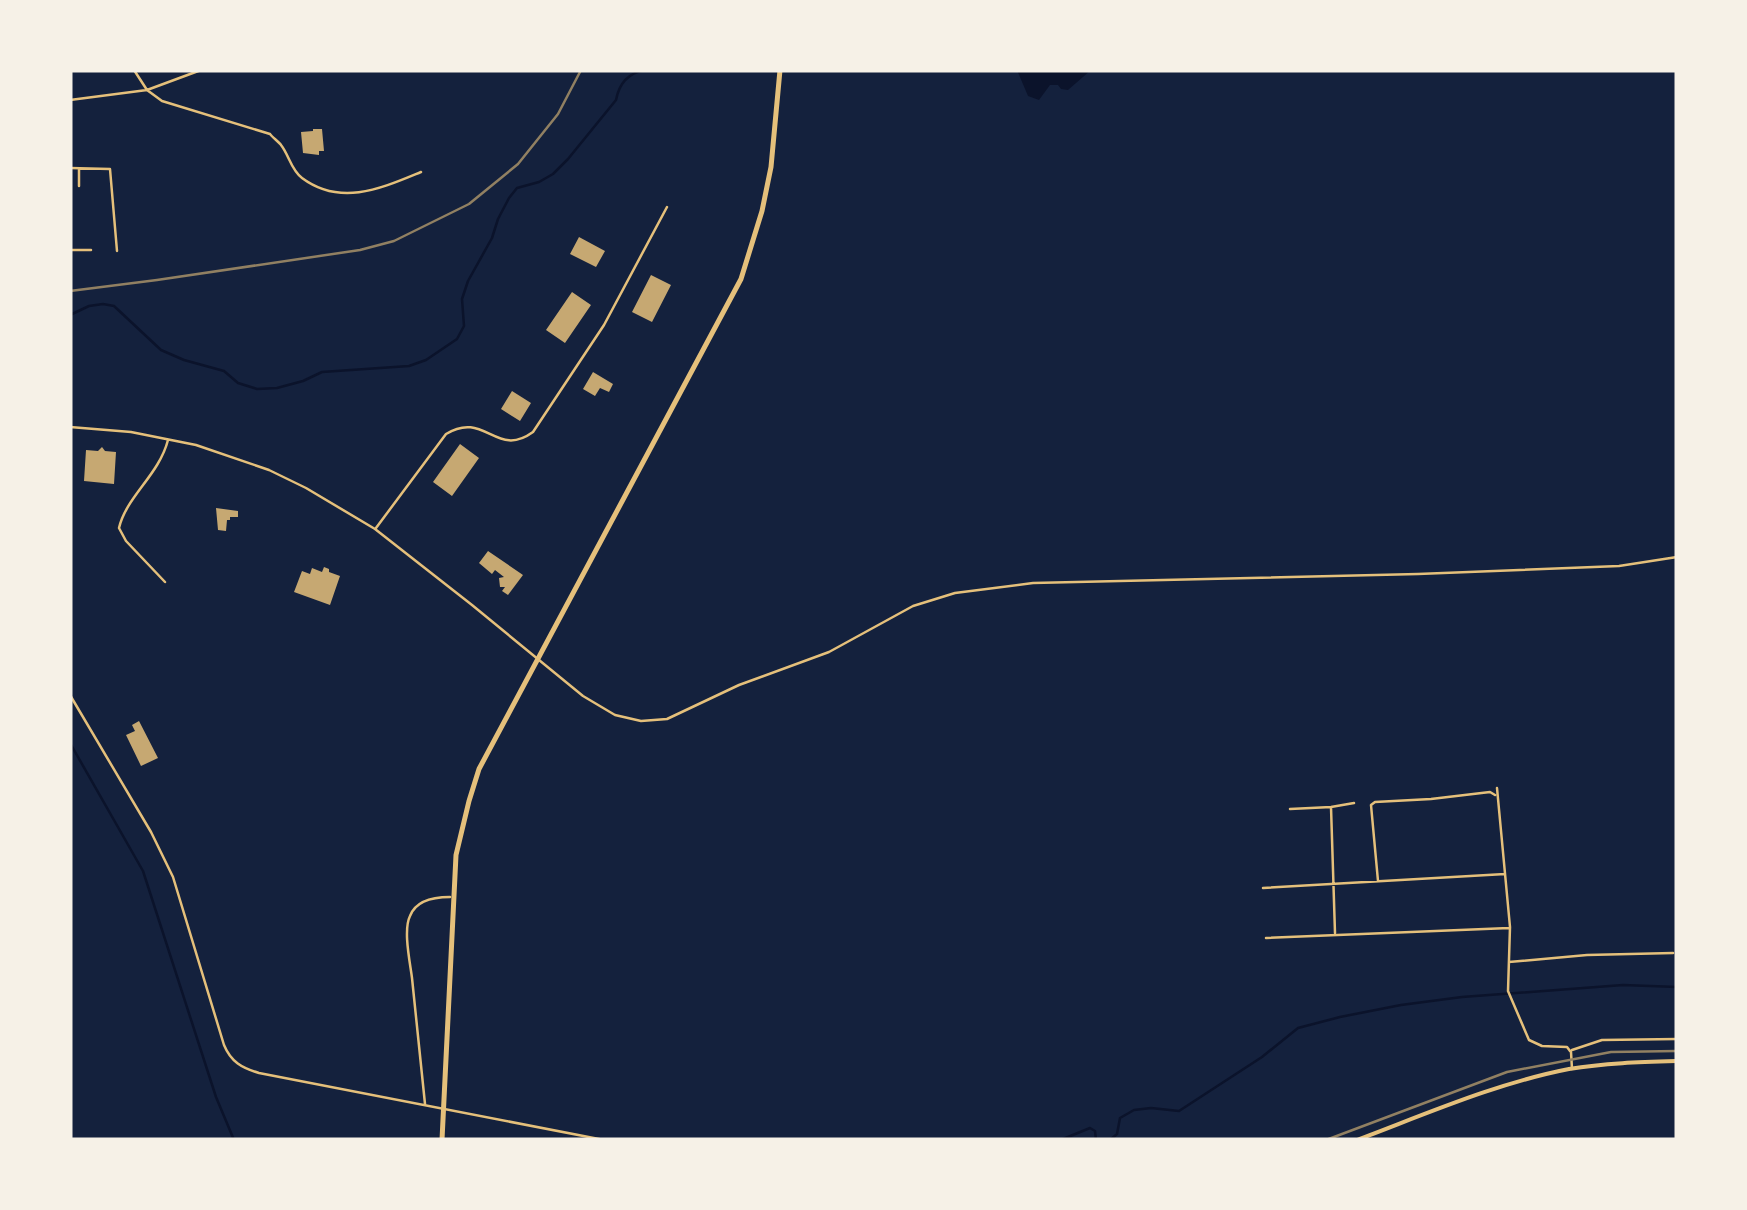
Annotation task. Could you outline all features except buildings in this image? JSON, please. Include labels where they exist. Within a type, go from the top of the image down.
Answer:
[{"type":"highway","points":[[442,1140],[452,897],[462,823],[480,769],[741,279],[771,167],[780,70]]},
{"type":"street","points":[[134,70],[146,90],[162,101],[270,134],[283,146],[302,178],[328,190],[360,194],[421,172]]},
{"type":"street","points":[[70,100],[146,90],[200,70]]},
{"type":"street","points":[[70,168],[110,168],[117,251]]},
{"type":"street","points":[[79,168],[79,186]]},
{"type":"street","points":[[375,529],[451,430],[473,426],[513,442],[533,432],[604,326],[666,207]]},
{"type":"street","points":[[70,250],[90,250]]},
{"type":"street","points":[[70,428],[168,438],[223,453],[326,498],[375,529],[583,696],[615,715],[642,721],[667,719],[739,685],[829,652],[913,606],[974,590],[1033,583],[1620,566],[1677,557]]},
{"type":"street","points":[[164,582],[122,536],[120,528],[124,513],[158,467],[168,438]]},
{"type":"street","points":[[70,695],[173,876],[228,1054],[238,1064],[259,1073],[604,1140]]},
{"type":"street","points":[[1497,788],[1510,928],[1508,991],[1530,1040],[1570,1050]]},
{"type":"street","points":[[1378,882],[1371,805],[1490,792],[1498,796]]},
{"type":"street","points":[[1290,809],[1354,803]]},
{"type":"street","points":[[1331,807],[1335,935]]},
{"type":"street","points":[[1263,888],[1506,874]]},
{"type":"street","points":[[425,1106],[408,920],[421,904],[438,897],[452,897]]},
{"type":"street","points":[[1266,938],[1510,928]]},
{"type":"street","points":[[1508,962],[1673,953]]},
{"type":"street","points":[[1570,1050],[1602,1040],[1677,1038]]},
{"type":"street","points":[[1570,1050],[1572,1069]]},
{"type":"street","points":[[1357,1140],[1514,1084],[1572,1069],[1677,1062]]},
{"type":"street","points":[[560,1132],[560,1140]]},
{"type":"path","points":[[70,930],[70,947]]},
{"type":"water","points":[[1017,70],[1091,70],[1068,90],[1050,85],[1039,100],[1028,96]]},
{"type":"waterway","points":[[70,315],[89,306],[114,306],[161,350],[224,371],[238,383],[257,389],[277,388],[322,372],[409,366],[426,360],[457,339],[464,326],[462,299],[468,281],[509,198],[517,188],[553,174],[616,100],[625,80],[645,70]]},
{"type":"waterway","points":[[70,743],[143,871],[216,1097],[234,1140]]},
{"type":"waterway","points":[[1110,1140],[1117,1134],[1120,1118],[1134,1110],[1179,1111],[1262,1057],[1298,1028],[1401,1005],[1462,997],[1623,985],[1677,987]]},
{"type":"waterway","points":[[1063,1139],[1090,1128],[1095,1131],[1096,1140]]},
{"type":"railway","points":[[70,291],[360,250],[394,241],[469,204],[518,164],[558,114],[581,70]]},
{"type":"railway","points":[[1326,1140],[1507,1072],[1611,1052],[1677,1051]]}]
